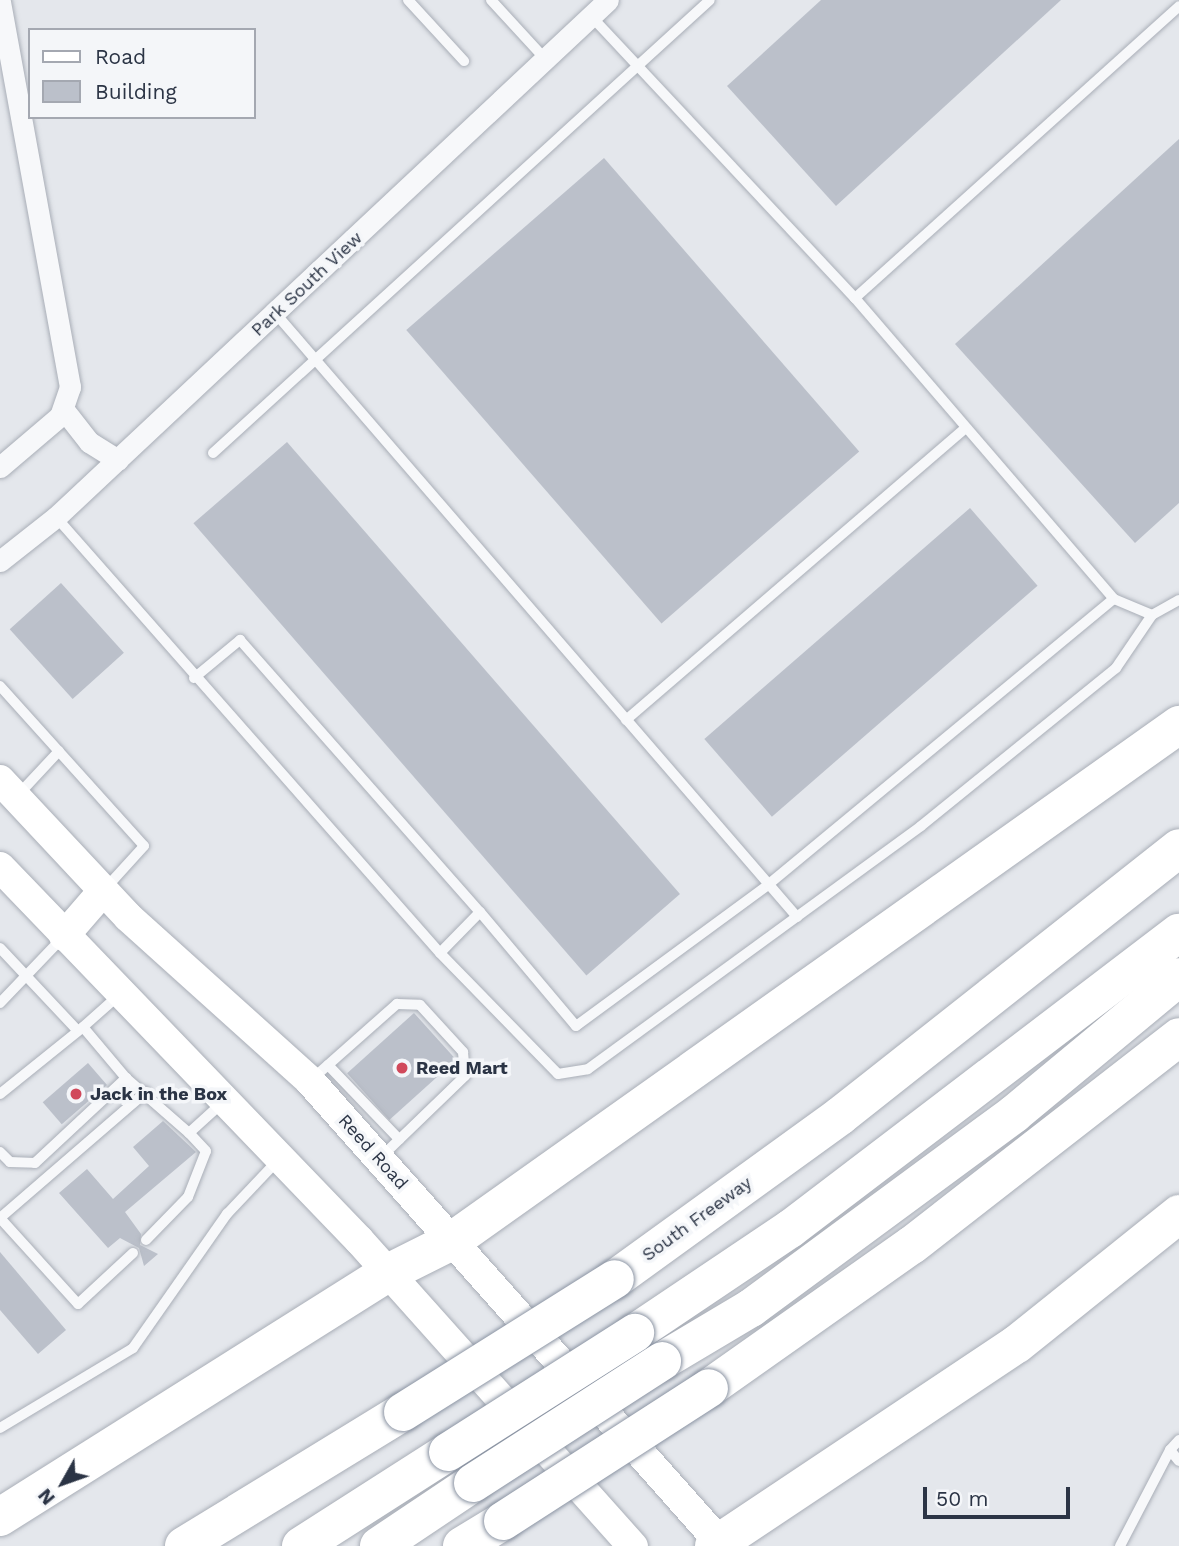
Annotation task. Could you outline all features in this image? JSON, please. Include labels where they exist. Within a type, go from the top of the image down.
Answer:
[{"type":"highway","points":[[0,1517],[388,1273],[452,1241],[1004,855],[1179,725]]},
{"type":"highway","name":"South Freeway","points":[[184,1546],[615,1279],[840,1116],[1179,848]]},
{"type":"highway","points":[[301,1546],[635,1333],[801,1221],[1179,933]]},
{"type":"highway","points":[[379,1546],[662,1361],[751,1307],[1014,1115],[1179,977]]},
{"type":"highway","points":[[462,1546],[709,1388],[912,1245],[1179,1037]]},
{"type":"highway","points":[[719,1545],[1017,1344],[1179,1214]]},
{"type":"street","points":[[0,0],[70,387],[64,410],[0,467]]},
{"type":"street","name":"Park South View","points":[[0,561],[56,517],[118,460],[608,0]]},
{"type":"street","points":[[64,410],[89,442],[118,460]]},
{"type":"street","name":"Reed Road","points":[[8,788],[103,891],[319,1073],[389,1149],[452,1241],[719,1545]]},
{"type":"street","points":[[0,866],[388,1273],[634,1546]]},
{"type":"street","points":[[64,936],[103,891]]},
{"type":"lane","points":[[408,0],[464,61]]},
{"type":"lane","points":[[491,0],[545,60]]},
{"type":"lane","points":[[213,453],[710,0]]},
{"type":"lane","points":[[855,298],[1179,6]]},
{"type":"lane","points":[[591,16],[637,69],[855,298],[1114,599],[1152,615]]},
{"type":"lane","points":[[276,314],[797,917]]},
{"type":"lane","points":[[626,720],[966,428]]},
{"type":"lane","points":[[56,517],[194,678],[440,953],[558,1074],[588,1069],[921,826],[1116,668],[1152,615],[1179,600]]},
{"type":"lane","points":[[194,678],[240,640],[480,912],[576,1026],[769,884],[1114,599]]},
{"type":"lane","points":[[0,686],[144,846],[103,891]]},
{"type":"lane","points":[[8,788],[59,751]]},
{"type":"lane","points":[[440,953],[480,912]]},
{"type":"lane","points":[[0,1003],[64,936]]},
{"type":"lane","points":[[0,948],[126,1078],[146,1092],[206,1152],[188,1197],[146,1240]]},
{"type":"lane","points":[[0,1094],[120,994]]},
{"type":"lane","points":[[319,1073],[397,1004],[421,1005],[468,1062],[465,1076],[389,1149]]},
{"type":"lane","points":[[0,1152],[10,1162],[35,1163],[126,1078]]},
{"type":"lane","points":[[133,1253],[78,1304],[0,1218],[146,1092]]},
{"type":"lane","points":[[189,1133],[225,1101]]},
{"type":"lane","points":[[0,1428],[133,1349],[227,1213],[280,1158]]},
{"type":"lane","points":[[1120,1546],[1170,1450],[1179,1440]]},
{"type":"lane","points":[[1170,1450],[1179,1461]]},
{"type":"building","points":[[821,0],[1061,0],[836,206],[727,86]]},
{"type":"building","points":[[1179,139],[1179,503],[1135,543],[955,344]]},
{"type":"building","points":[[604,158],[859,452],[661,623],[406,330]]},
{"type":"building","points":[[287,442],[680,894],[586,975],[193,523]]},
{"type":"building","points":[[970,508],[1038,586],[772,817],[704,739]]},
{"type":"building","points":[[61,583],[124,653],[73,699],[10,629]]},
{"type":"building","points":[[414,1013],[456,1060],[389,1120],[347,1073]]},
{"type":"building","name":"Jack in the Box","points":[[88,1063],[107,1085],[62,1124],[43,1102]]},
{"type":"building","points":[[163,1121],[196,1152],[125,1212],[141,1234],[140,1245],[158,1254],[144,1266],[139,1248],[120,1238],[108,1248],[59,1193],[87,1169],[113,1199],[149,1166],[133,1147]]},
{"type":"building","points":[[0,1252],[66,1330],[38,1354],[0,1310]]},
{"type":"place","name":"Reed Mart","points":[[402,1068]]},
{"type":"place","name":"Jack in the Box","points":[[76,1094]]}]
